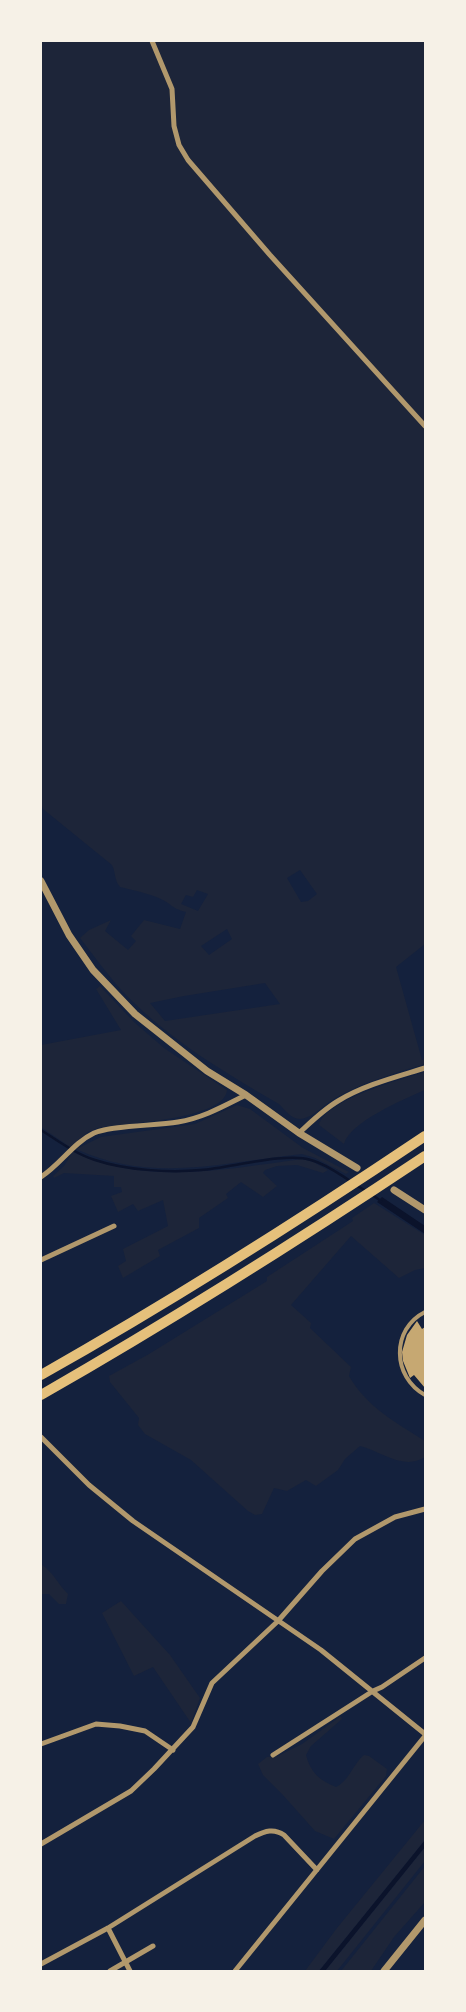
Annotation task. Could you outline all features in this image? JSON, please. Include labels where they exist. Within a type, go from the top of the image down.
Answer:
[{"type":"highway","points":[[41,1375],[104,1340],[335,1197],[425,1136]]},
{"type":"highway","points":[[41,1395],[227,1285],[425,1156]]},
{"type":"street","points":[[152,42],[172,89],[174,126],[180,146],[188,160],[270,255],[425,426]]},
{"type":"street","points":[[41,881],[69,935],[93,970],[120,1000],[167,1041],[207,1071],[246,1095],[299,1133],[358,1168]]},
{"type":"street","points":[[299,1133],[318,1115],[338,1101],[368,1087],[425,1068]]},
{"type":"street","points":[[41,1177],[61,1162],[74,1146],[98,1132],[188,1120],[209,1114],[246,1095]]},
{"type":"street","points":[[394,1190],[425,1210]]},
{"type":"street","points":[[41,1260],[114,1226]]},
{"type":"street","points":[[425,1312],[416,1316],[404,1330],[399,1348],[400,1366],[409,1382],[425,1395]]},
{"type":"street","points":[[41,1438],[89,1485],[133,1521],[321,1650],[425,1735],[235,1971]]},
{"type":"street","points":[[41,1844],[131,1791],[173,1750],[193,1727],[212,1683],[278,1621],[322,1571],[355,1539],[395,1517],[425,1509]]},
{"type":"street","points":[[273,1755],[372,1690],[382,1687],[425,1658]]},
{"type":"street","points":[[41,1744],[96,1724],[145,1731],[173,1750]]},
{"type":"street","points":[[41,1964],[108,1928],[265,1831],[278,1830],[317,1870]]},
{"type":"street","points":[[384,1971],[425,1920]]},
{"type":"street","points":[[108,1928],[130,1971]]},
{"type":"street","points":[[110,1971],[154,1946]]},
{"type":"shaded area","points":[[41,41],[425,41],[425,944],[396,967],[422,1060],[425,1059],[425,1064],[358,1087],[333,1100],[310,1116],[297,1119],[291,1116],[279,1104],[198,1054],[161,1027],[126,995],[80,938],[89,930],[111,920],[105,931],[128,950],[136,941],[131,936],[144,920],[180,929],[186,912],[145,893],[120,887],[112,865],[43,809],[41,804]],"holes":[[[300,870],[317,894],[308,901],[301,902],[287,878]],[[197,890],[208,894],[198,911],[181,904],[186,895],[193,897]],[[227,929],[232,939],[209,955],[201,946]],[[265,983],[280,1004],[165,1021],[150,1003]]]},
{"type":"shaded area","points":[[100,986],[134,1022],[164,1048],[227,1090],[222,1100],[209,1108],[192,1114],[149,1122],[98,1128],[88,1132],[70,1147],[41,1127],[41,1045],[121,1030],[96,989]]},
{"type":"shaded area","points":[[425,1072],[425,1090],[392,1105],[367,1120],[348,1136],[344,1144],[319,1125],[324,1116],[349,1099],[383,1085]]},
{"type":"shaded area","points":[[237,1105],[250,1109],[303,1148],[349,1172],[346,1174],[315,1158],[302,1154],[188,1168],[160,1168],[132,1166],[104,1160],[76,1149],[101,1137],[195,1124]]},
{"type":"shaded area","points":[[73,1152],[100,1162],[129,1169],[157,1172],[216,1170],[302,1159],[313,1162],[328,1170],[323,1173],[297,1165],[277,1166],[265,1170],[263,1173],[277,1186],[263,1197],[241,1182],[226,1194],[228,1198],[199,1218],[199,1228],[158,1250],[160,1256],[123,1278],[118,1266],[126,1261],[123,1249],[168,1226],[163,1200],[138,1211],[133,1204],[118,1212],[111,1196],[122,1192],[121,1187],[114,1187],[114,1176],[64,1173],[54,1178],[53,1176],[64,1166]]},
{"type":"shaded area","points":[[382,1197],[425,1226],[425,1234],[377,1202]]},
{"type":"shaded area","points":[[374,1203],[425,1235],[425,1268],[415,1270],[399,1278],[351,1236],[291,1305],[311,1323],[310,1328],[351,1367],[349,1376],[364,1397],[382,1413],[425,1441],[425,1457],[417,1461],[400,1461],[360,1446],[345,1459],[338,1470],[316,1486],[306,1480],[287,1491],[274,1488],[262,1514],[255,1515],[248,1511],[191,1460],[145,1434],[138,1425],[139,1418],[110,1382],[109,1376],[149,1354],[267,1281],[267,1277],[353,1221],[352,1218]]},
{"type":"shaded area","points":[[41,1564],[68,1594],[66,1604],[59,1604],[49,1594],[41,1594]]},
{"type":"shaded area","points":[[121,1601],[170,1655],[200,1698],[191,1723],[153,1667],[134,1676],[102,1613]]},
{"type":"shaded area","points":[[341,1716],[342,1719],[311,1746],[306,1755],[316,1775],[336,1787],[348,1777],[364,1755],[369,1756],[387,1769],[386,1776],[334,1839],[315,1831],[263,1775],[258,1764],[267,1757],[278,1756],[302,1744]]},
{"type":"shaded area","points":[[425,1820],[425,1840],[319,1971],[305,1971],[337,1928]]},
{"type":"shaded area","points":[[425,1840],[425,1847],[325,1971],[319,1971]]},
{"type":"shaded area","points":[[425,1847],[425,1861],[337,1971],[325,1971]]},
{"type":"shaded area","points":[[425,1866],[425,1902],[394,1937],[371,1971],[341,1971]]},
{"type":"building","points":[[417,1321],[422,1329],[425,1327],[425,1388],[414,1375],[410,1378],[403,1361],[402,1352],[407,1335]]},
{"type":"waterway","points":[[41,1130],[81,1154],[95,1160],[120,1166],[147,1170],[188,1171],[213,1169],[272,1159],[300,1158],[322,1164],[352,1182]]},
{"type":"waterway","points":[[356,1185],[366,1191]]},
{"type":"waterway","points":[[371,1194],[381,1201]]}]
